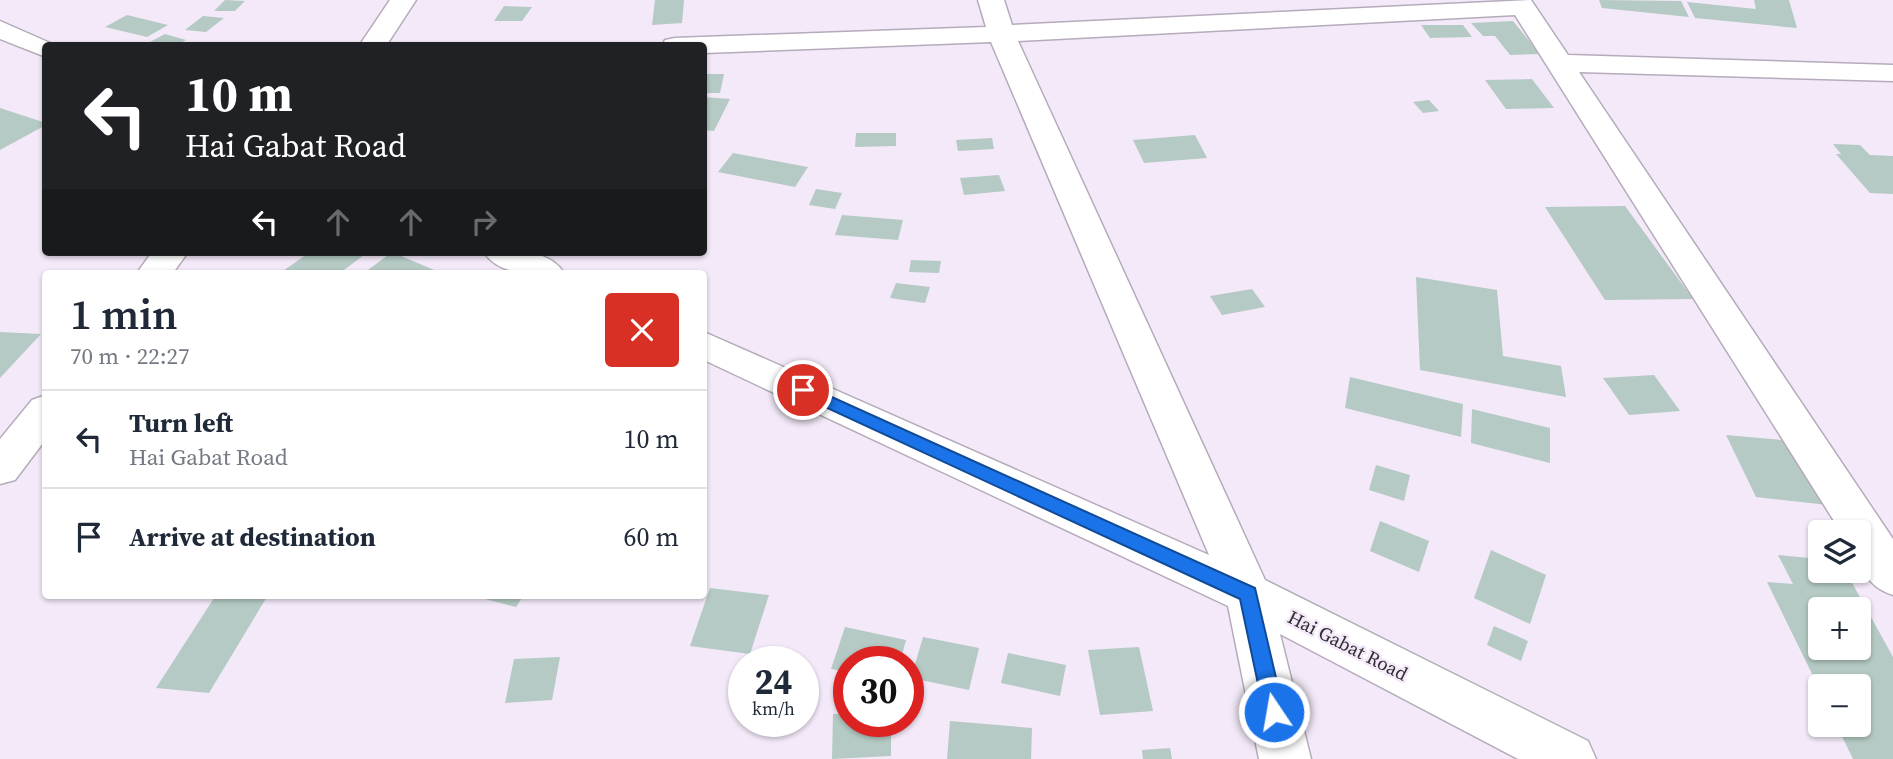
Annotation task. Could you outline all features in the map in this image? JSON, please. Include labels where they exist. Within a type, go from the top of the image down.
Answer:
[{"type":"street","points":[[375,42],[403,0]]},
{"type":"street","points":[[707,43],[996,17],[1520,3],[1893,576]]},
{"type":"street","points":[[996,17],[1248,594],[1284,759]]},
{"type":"street","points":[[0,29],[42,47]]},
{"type":"street","points":[[1557,63],[1893,73]]},
{"type":"street","points":[[156,270],[168,256]]},
{"type":"street","points":[[510,256],[540,270]]},
{"type":"street","name":"Hai Gabat Road","points":[[707,346],[1248,594],[1570,759]]},
{"type":"street","points":[[0,468],[42,415]]},
{"type":"building","points":[[225,0],[245,1],[235,11],[214,11]]},
{"type":"building","points":[[655,0],[684,0],[682,23],[652,25]]},
{"type":"building","points":[[1599,0],[1681,1],[1689,17],[1602,8]]},
{"type":"building","points":[[1754,0],[1789,0],[1797,28],[1695,18],[1687,2],[1756,9]]},
{"type":"building","points":[[504,6],[532,7],[522,21],[494,21]]},
{"type":"building","points":[[127,15],[168,25],[147,37],[105,27]]},
{"type":"building","points":[[203,16],[224,18],[206,32],[185,30]]},
{"type":"building","points":[[1513,21],[1540,54],[1510,55],[1495,36],[1483,36],[1471,23]]},
{"type":"building","points":[[1421,25],[1463,25],[1472,37],[1430,38]]},
{"type":"building","points":[[165,34],[186,40],[182,42],[150,42]]},
{"type":"building","points":[[707,74],[724,74],[720,93],[707,93]]},
{"type":"building","points":[[1532,79],[1554,108],[1506,109],[1485,80]]},
{"type":"building","points":[[707,97],[730,99],[714,131],[707,130]]},
{"type":"building","points":[[1429,100],[1439,111],[1423,113],[1413,102]]},
{"type":"building","points":[[0,108],[42,122],[42,127],[0,150]]},
{"type":"building","points":[[856,133],[896,133],[896,146],[855,147]]},
{"type":"building","points":[[1195,135],[1207,158],[1144,163],[1133,140]]},
{"type":"building","points":[[992,138],[994,149],[958,151],[956,140]]},
{"type":"building","points":[[1833,144],[1860,145],[1870,155],[1893,156],[1893,194],[1870,193],[1836,154],[1841,154]]},
{"type":"building","points":[[733,153],[808,167],[795,187],[718,172]]},
{"type":"building","points":[[999,175],[1005,191],[964,195],[960,178]]},
{"type":"building","points":[[816,189],[842,193],[835,209],[809,205]]},
{"type":"building","points":[[1625,206],[1693,299],[1605,300],[1545,207]]},
{"type":"building","points":[[842,215],[903,220],[898,240],[835,235]]},
{"type":"building","points":[[304,256],[363,256],[344,270],[284,270]]},
{"type":"building","points":[[387,256],[401,256],[434,270],[368,270]]},
{"type":"building","points":[[911,260],[941,261],[939,273],[909,272]]},
{"type":"building","points":[[1416,277],[1497,290],[1503,356],[1561,366],[1566,397],[1420,370]]},
{"type":"building","points":[[896,283],[930,287],[925,303],[890,298]]},
{"type":"building","points":[[1252,289],[1265,307],[1222,315],[1210,296]]},
{"type":"building","points":[[0,332],[41,334],[0,378]]},
{"type":"building","points":[[1654,375],[1680,411],[1629,415],[1603,378]]},
{"type":"building","points":[[1350,377],[1463,404],[1461,437],[1345,408]]},
{"type":"building","points":[[1472,409],[1550,428],[1550,463],[1471,443]]},
{"type":"building","points":[[1726,435],[1793,441],[1828,505],[1756,497]]},
{"type":"building","points":[[1376,465],[1410,475],[1404,501],[1369,490]]},
{"type":"building","points":[[1380,521],[1429,541],[1419,572],[1370,551]]},
{"type":"building","points":[[1491,550],[1546,575],[1530,624],[1474,598]]},
{"type":"building","points":[[1778,555],[1808,558],[1808,583],[1852,583],[1860,597],[1808,597],[1808,660],[1871,660],[1871,617],[1893,657],[1893,759],[1853,759],[1842,737],[1871,737],[1871,674],[1812,674],[1767,582],[1793,584]]},
{"type":"building","points":[[710,588],[769,595],[753,646],[728,646],[728,651],[690,646]]},
{"type":"building","points":[[213,599],[266,599],[209,693],[156,688]]},
{"type":"building","points":[[485,599],[521,599],[516,607]]},
{"type":"building","points":[[1494,626],[1528,641],[1521,661],[1487,645]]},
{"type":"building","points":[[845,627],[906,640],[904,646],[839,646]]},
{"type":"building","points":[[923,637],[979,648],[969,690],[924,681],[924,646],[920,646]]},
{"type":"building","points":[[1139,647],[1153,711],[1100,715],[1088,650]]},
{"type":"building","points":[[1008,653],[1066,665],[1060,696],[1001,683]]},
{"type":"building","points":[[560,657],[552,700],[505,703],[514,659]]},
{"type":"building","points":[[833,714],[833,737],[891,737],[891,756],[832,759]]},
{"type":"building","points":[[950,721],[1032,728],[1031,759],[947,759]]},
{"type":"building","points":[[1170,748],[1172,759],[1143,759],[1142,750]]},
{"type":"route","points":[[803,390],[1248,594],[1274,712]]}]
